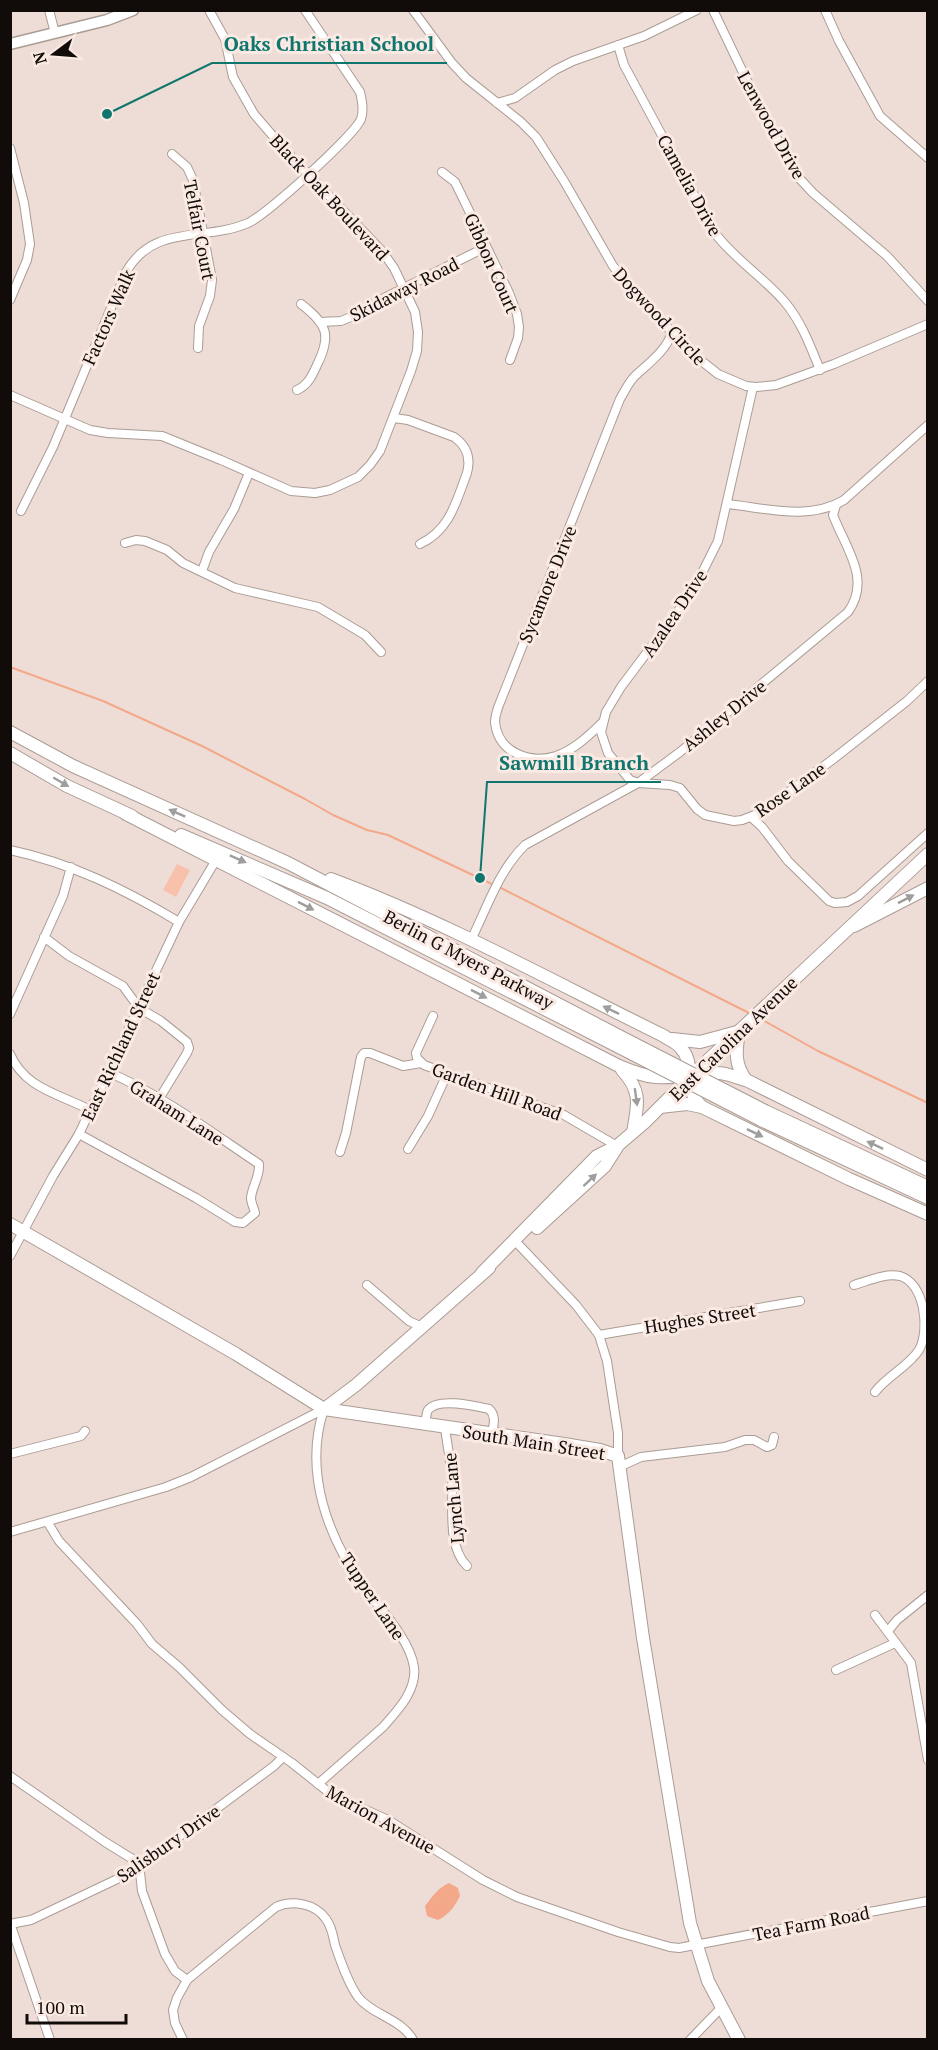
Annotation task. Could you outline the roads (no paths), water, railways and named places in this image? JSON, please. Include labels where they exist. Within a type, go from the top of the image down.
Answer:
[{"type":"main road","name":"Berlin G Myers Parkway","points":[[10,732],[73,766],[288,863],[617,1041]]},
{"type":"main road","name":"Berlin G Myers Parkway","points":[[10,753],[66,786],[126,814],[200,842],[327,898],[927,1197]]},
{"type":"main road","points":[[126,814],[619,1066],[637,1074],[656,1077],[690,1077],[706,1073],[721,1073],[746,1080],[927,1170]]},
{"type":"main road","points":[[848,929],[927,854]]},
{"type":"main road","points":[[288,863],[374,895],[471,940],[664,1036],[680,1047],[689,1061],[693,1099],[702,1107]]},
{"type":"main road","points":[[848,929],[927,888]]},
{"type":"main road","name":"East Carolina Avenue","points":[[482,1273],[494,1258],[597,1156],[617,1146],[633,1132],[848,929]]},
{"type":"main road","points":[[664,1036],[682,1041],[700,1042],[741,1029]]},
{"type":"main road","points":[[741,1029],[735,1054],[738,1071],[746,1080]]},
{"type":"main road","points":[[619,1066],[635,1088],[639,1101],[633,1132]]},
{"type":"main road","points":[[660,1107],[687,1104],[702,1107],[849,1179],[927,1214]]},
{"type":"main road","name":"Berlin G Myers Parkway","points":[[763,1115],[927,1187]]},
{"type":"main road","name":"East Carolina Avenue","points":[[324,1409],[356,1385],[605,1166],[617,1146]]},
{"type":"main road","name":"South Main Street","points":[[10,1224],[236,1354],[324,1409],[600,1450],[619,1462],[642,1634],[684,1893],[695,1944],[721,2008],[739,2040]]},
{"type":"street","points":[[49,10],[54,33]]},
{"type":"street","points":[[10,44],[107,20],[133,10]]},
{"type":"street","name":"Black Oak Boulevard","points":[[10,395],[98,432],[162,436],[291,491],[315,493],[330,490],[358,477],[380,451],[411,371],[418,341],[415,312],[394,268],[375,242],[308,174],[249,107],[233,77],[225,39],[209,10]]},
{"type":"street","name":"Factors Walk","points":[[21,511],[66,419],[86,366],[130,265],[141,252],[156,242],[250,222],[289,192],[340,145],[361,120],[360,92],[305,10]]},
{"type":"street","name":"Dogwood Circle","points":[[413,10],[452,63],[536,137],[613,266],[634,293],[710,368],[728,380],[753,387],[776,385],[820,370],[927,324]]},
{"type":"street","points":[[497,103],[515,98],[555,70],[573,61],[644,36],[698,10]]},
{"type":"street","name":"Lenwood Drive","points":[[713,10],[763,114],[799,178],[813,193],[887,256],[927,301]]},
{"type":"street","points":[[825,10],[844,51],[880,116],[927,158]]},
{"type":"street","name":"Camelia Drive","points":[[618,45],[619,55],[634,86],[714,232],[730,251],[794,313],[803,328],[820,370]]},
{"type":"street","points":[[10,148],[15,186],[27,222],[30,244],[27,260],[10,300]]},
{"type":"street","name":"Telfair Court","points":[[172,154],[187,167],[193,180],[212,280],[210,296],[199,326],[198,348]]},
{"type":"street","name":"Gibbon Court","points":[[442,172],[455,182],[517,314],[518,338],[510,360]]},
{"type":"street","name":"Skidaway Road","points":[[320,322],[341,321],[486,247]]},
{"type":"street","points":[[297,390],[306,384],[324,353],[326,337],[316,316],[301,304]]},
{"type":"street","name":"Sycamore Drive","points":[[602,723],[570,750],[539,759],[517,755],[511,751],[503,744],[495,724],[501,699],[620,399],[631,380],[664,348],[672,332]]},
{"type":"street","name":"Azalea Drive","points":[[602,723],[621,687],[693,591],[718,541],[753,387]]},
{"type":"street","points":[[394,418],[408,420],[454,437],[468,452],[469,466],[449,519],[441,531],[420,544]]},
{"type":"street","points":[[728,504],[797,512],[821,510],[836,505],[926,429]]},
{"type":"street","points":[[202,571],[209,552],[234,508],[249,473]]},
{"type":"street","name":"Ashley Drive","points":[[471,940],[502,877],[517,854],[534,839],[638,783],[843,618],[852,607],[859,587],[854,559],[833,515],[836,505]]},
{"type":"street","points":[[125,543],[136,540],[145,541],[167,550],[183,563],[236,588],[318,607],[365,635],[381,652]]},
{"type":"street","name":"Rose Lane","points":[[638,783],[680,788],[705,815],[734,821],[751,817],[760,813],[832,760],[907,701],[927,681]]},
{"type":"street","points":[[602,723],[602,738],[608,753],[627,778],[638,783]]},
{"type":"street","points":[[751,817],[813,887],[829,901],[835,903],[852,900],[858,896],[927,833]]},
{"type":"street","points":[[10,850],[71,867],[109,884],[179,922]]},
{"type":"street","name":"East Richland Street","points":[[10,1256],[53,1176],[79,1134],[179,922],[216,860]]},
{"type":"street","points":[[10,1014],[63,896],[71,867]]},
{"type":"street","points":[[44,937],[69,956],[123,986],[139,1008],[161,1021],[187,1042],[189,1048],[159,1099]]},
{"type":"street","name":"Garden Hill Road","points":[[433,1016],[416,1053],[421,1063],[564,1115],[617,1146]]},
{"type":"street","points":[[340,1152],[346,1133],[361,1056],[364,1053],[370,1053],[404,1066],[421,1063]]},
{"type":"street","points":[[10,1054],[26,1078],[90,1110]]},
{"type":"street","name":"Graham Lane","points":[[79,1134],[238,1223],[243,1223],[255,1213],[251,1196],[258,1179],[259,1164],[159,1099],[108,1072]]},
{"type":"street","points":[[408,1149],[428,1116],[447,1074]]},
{"type":"street","points":[[518,1244],[576,1305],[599,1335],[607,1361],[618,1433],[619,1462],[725,1447],[745,1440],[754,1440],[767,1447],[772,1445],[774,1437]]},
{"type":"street","points":[[854,1285],[885,1277],[903,1277],[915,1288],[926,1310],[924,1335],[920,1348],[875,1392]]},
{"type":"street","points":[[367,1285],[409,1321],[422,1327]]},
{"type":"street","name":"Hughes Street","points":[[599,1335],[800,1301]]},
{"type":"street","points":[[425,1424],[431,1408],[460,1403],[489,1409],[494,1421],[492,1435]]},
{"type":"street","points":[[10,1532],[166,1487],[191,1477],[324,1409]]},
{"type":"street","name":"Tupper Lane","points":[[318,1784],[383,1727],[408,1694],[412,1686],[414,1668],[404,1640],[365,1588],[345,1557],[330,1527],[316,1480],[319,1426],[324,1409]]},
{"type":"street","name":"Lynch Lane","points":[[445,1428],[452,1477],[454,1517],[452,1524],[459,1556],[467,1566]]},
{"type":"street","points":[[10,1454],[81,1436],[85,1431]]},
{"type":"street","name":"Marion Avenue","points":[[48,1522],[59,1541],[122,1607],[152,1644],[222,1710],[342,1800],[408,1831],[483,1880],[517,1897],[618,1932],[670,1947],[679,1948],[695,1944]]},
{"type":"street","points":[[888,1631],[897,1620],[927,1595]]},
{"type":"street","points":[[875,1615],[911,1663],[927,1760]]},
{"type":"street","points":[[836,1670],[895,1643]]},
{"type":"street","name":"Salisbury Drive","points":[[11,1924],[31,1920],[141,1867],[283,1757]]},
{"type":"street","points":[[10,1776],[105,1842],[135,1859],[141,1867],[140,1883],[165,1954],[174,1971],[187,1980]]},
{"type":"street","name":"Tea Farm Road","points":[[695,1944],[927,1901]]},
{"type":"street","points":[[183,2040],[175,2023],[173,2010],[179,1992],[187,1980],[276,1907],[288,1903],[301,1903],[312,1907],[327,1919],[337,1950],[359,1998],[369,2008],[407,2031],[413,2040]]},
{"type":"street","points":[[11,1924],[50,2040]]},
{"type":"street","points":[[690,2040],[721,2008]]},
{"type":"waterway","points":[[10,667],[103,701],[202,746],[333,815],[367,830],[388,835],[494,885]]},
{"type":"waterway","points":[[499,887],[751,1014]]},
{"type":"waterway","points":[[759,1018],[818,1051],[928,1103]]},
{"type":"place","name":"Oaks Christian School","points":[[107,114]]},
{"type":"place","name":"Sawmill Branch","points":[[480,878]]}]
